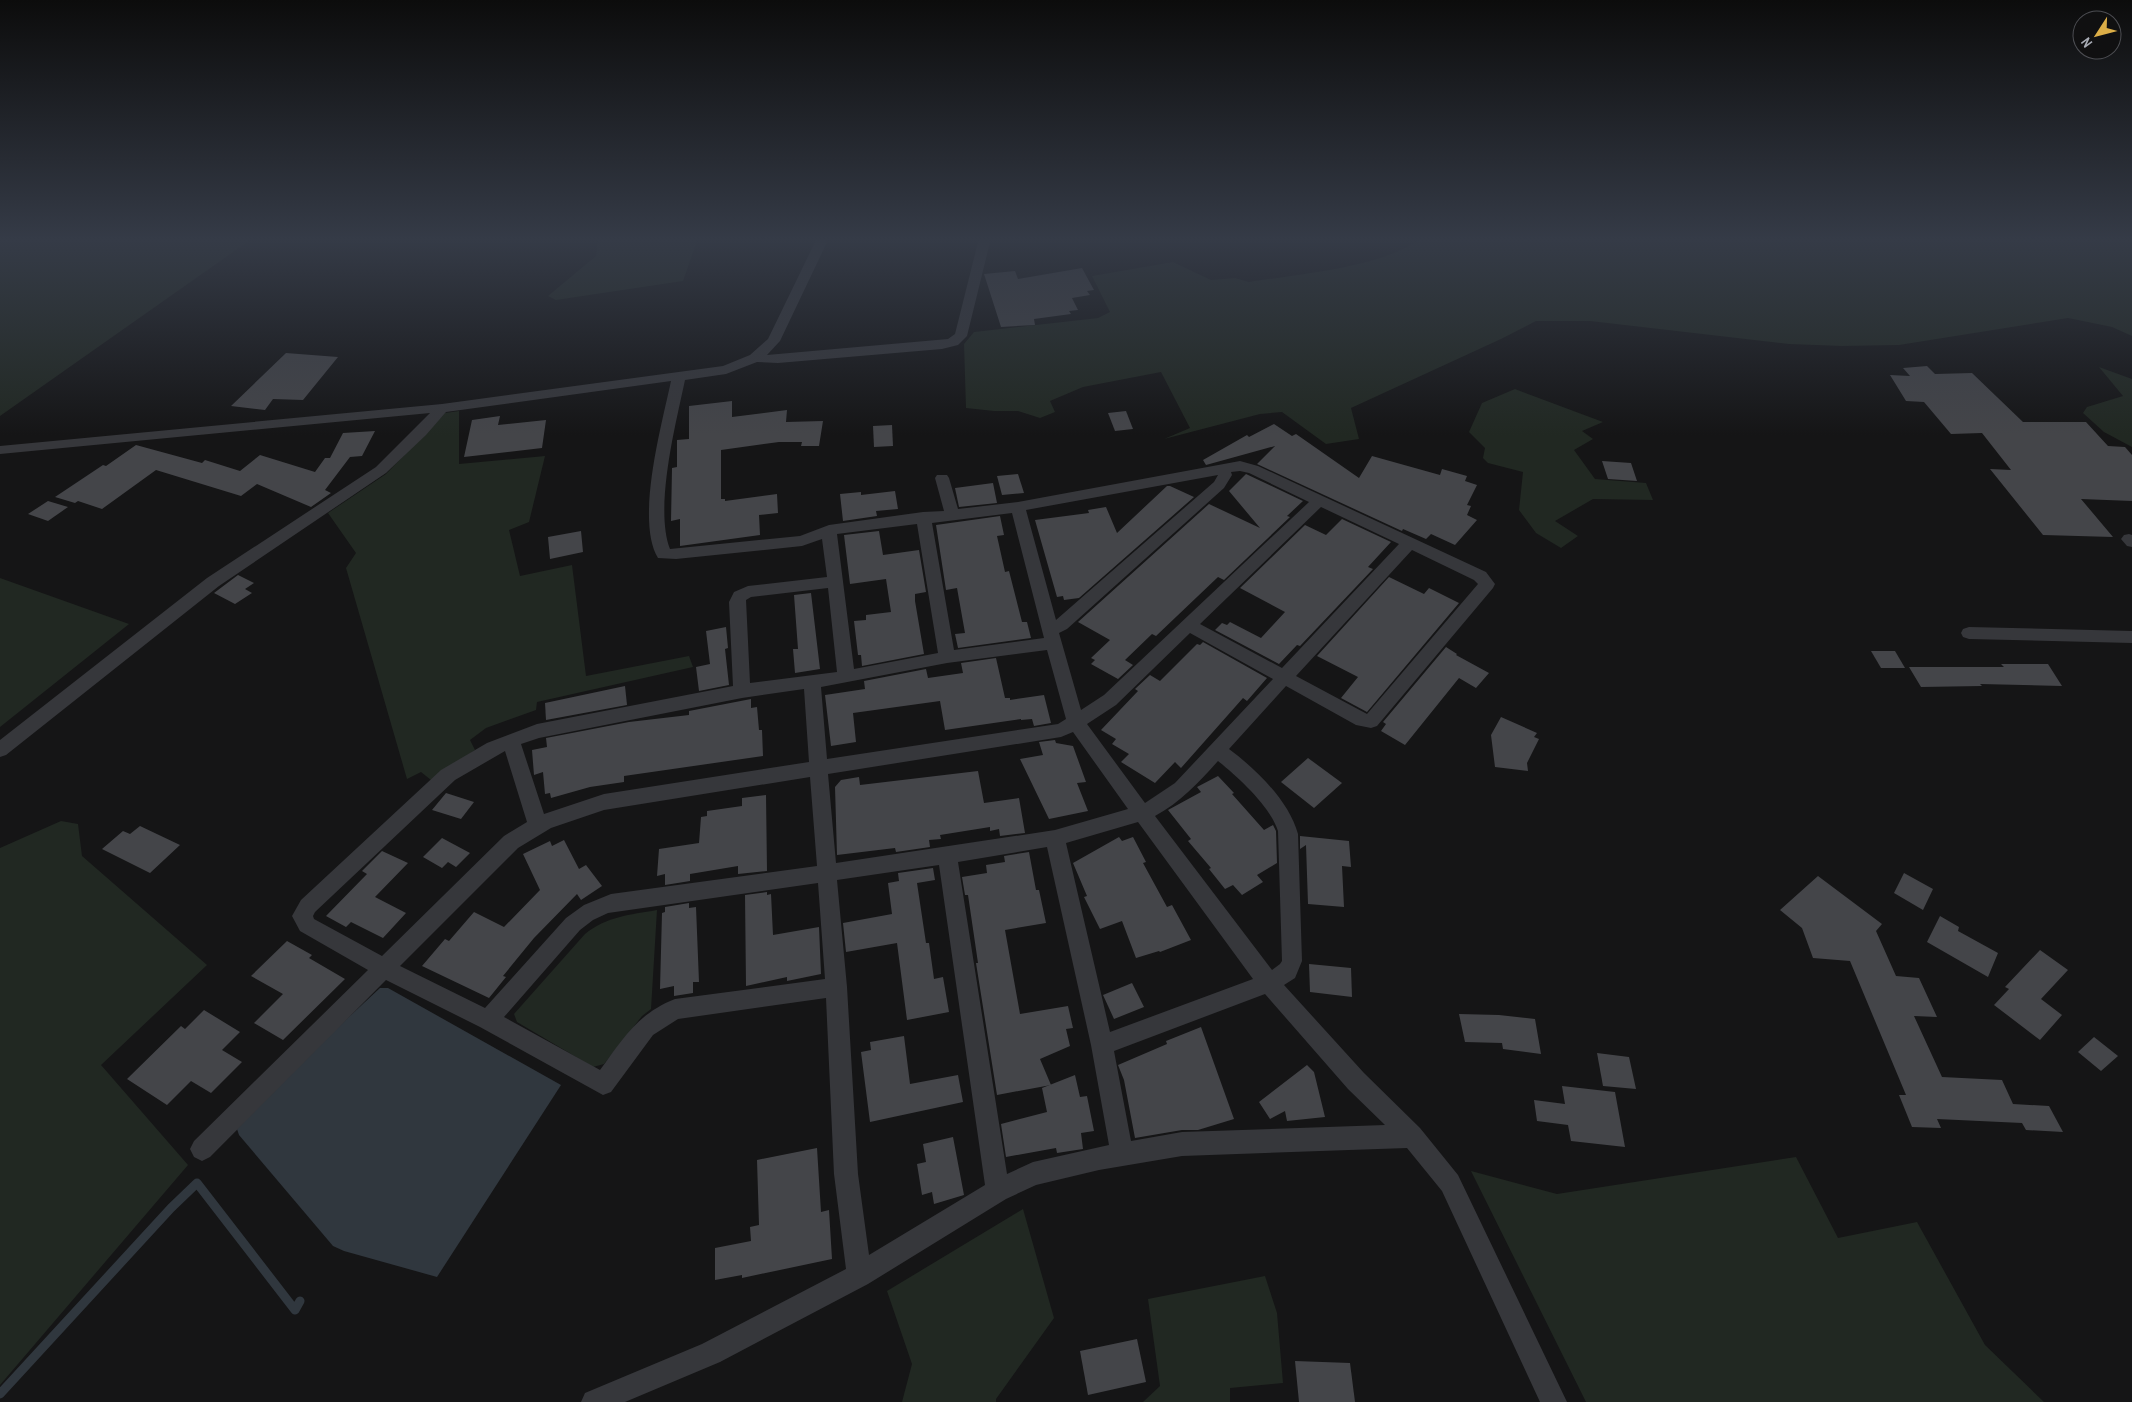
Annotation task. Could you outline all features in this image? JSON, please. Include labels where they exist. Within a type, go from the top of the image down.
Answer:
[{"type":"street","points":[[0,450],[442,408],[726,370],[755,358],[774,341],[792,303]]},
{"type":"street","points":[[755,358],[778,359],[942,345],[953,342],[961,336],[969,303]]},
{"type":"street","points":[[678,376],[656,507],[660,548],[664,554],[802,541],[829,530],[1018,506],[1240,466],[1253,468],[1410,542],[1480,576],[1487,584],[1371,721],[1362,720],[1189,625]]},
{"type":"street","points":[[0,750],[213,582],[381,470],[421,432],[442,408]]},
{"type":"street","points":[[836,987],[675,1009],[645,1028],[604,1084],[488,1020],[383,968],[307,925],[302,916],[308,906],[448,775],[493,748],[511,740],[537,731],[742,691],[846,677],[1050,636],[1061,624],[1219,486],[1225,474],[1222,468]]},
{"type":"street","points":[[942,478],[952,514]]},
{"type":"street","points":[[202,1149],[510,842],[538,825],[572,810],[604,802],[1061,730],[1110,700],[1320,500]]},
{"type":"street","points":[[1018,506],[1050,636],[1076,722],[1090,744],[1269,983],[1356,1081],[1412,1136],[1450,1183],[1554,1402]]},
{"type":"street","points":[[923,517],[947,657]]},
{"type":"street","points":[[829,530],[846,677]]},
{"type":"street","points":[[488,1020],[573,924],[584,914],[596,908],[611,904],[828,874],[1055,838],[1142,813],[1162,803],[1182,788],[1410,542]]},
{"type":"street","points":[[742,691],[737,602],[740,596],[748,592],[834,582]]},
{"type":"street","points":[[1969,633],[2132,637]]},
{"type":"street","points":[[812,682],[836,987],[846,1174],[859,1275]]},
{"type":"street","points":[[511,740],[538,825]]},
{"type":"street","points":[[1102,1045],[1269,983],[1288,971],[1292,961],[1288,834],[1281,816],[1235,762],[1218,750]]},
{"type":"street","points":[[1055,838],[1102,1045],[1122,1154]]},
{"type":"street","points":[[947,856],[998,1191]]},
{"type":"street","points":[[594,1402],[711,1353],[859,1275],[998,1191],[1033,1174],[1122,1154],[1182,1144],[1412,1136]]},
{"type":"shaded area","points":[[0,303],[160,303],[0,416]]},
{"type":"shaded area","points":[[1106,303],[2132,303],[2132,336],[2112,327],[2068,318],[1899,345],[1842,346],[1789,344],[1590,321],[1536,321],[1351,408],[1359,439],[1326,444],[1282,412],[1260,414],[1164,439],[1190,428],[1161,372],[1083,387],[1050,401],[1055,412],[1040,418],[1018,411],[966,408],[964,344],[974,332],[1098,318],[1110,312]]},
{"type":"shaded area","points":[[2099,367],[2132,379],[2132,447],[2104,432],[2083,413],[2087,407],[2123,396]]},
{"type":"shaded area","points":[[1515,389],[1603,422],[1582,431],[1593,439],[1574,450],[1595,479],[1646,483],[1653,500],[1593,499],[1555,521],[1578,536],[1561,548],[1536,533],[1519,510],[1523,472],[1488,463],[1483,458],[1485,448],[1469,432],[1482,403]]},
{"type":"shaded area","points":[[459,411],[459,464],[545,456],[529,522],[509,530],[520,576],[572,565],[586,676],[689,656],[693,667],[537,702],[536,710],[486,728],[470,740],[475,750],[431,780],[421,772],[407,779],[346,568],[356,553],[328,513],[386,474],[445,413]]},
{"type":"shaded area","points":[[0,578],[129,624],[0,727]]},
{"type":"shaded area","points":[[61,821],[78,824],[82,856],[207,965],[101,1065],[188,1165],[0,1385],[0,848]]},
{"type":"shaded area","points":[[657,910],[651,1009],[642,1016],[604,1064],[593,1067],[517,1022],[514,1014],[585,934],[602,923],[611,920]]},
{"type":"shaded area","points":[[380,988],[388,988],[561,1085],[437,1277],[344,1251],[333,1246],[239,1135],[235,1123]]},
{"type":"shaded area","points":[[1796,1157],[1838,1238],[1917,1222],[1985,1345],[2044,1402],[1586,1402],[1471,1171],[1557,1194]]},
{"type":"shaded area","points":[[1023,1209],[1054,1318],[996,1399],[996,1402],[902,1402],[912,1364],[887,1291]]},
{"type":"shaded area","points":[[1265,1276],[1277,1313],[1283,1383],[1230,1388],[1230,1402],[1143,1402],[1160,1386],[1148,1299]]},
{"type":"building","points":[[993,303],[1075,303],[1078,310],[1069,311],[1071,314],[1034,319],[1035,325],[1001,327]]},
{"type":"building","points":[[286,353],[338,357],[303,400],[273,399],[265,410],[231,406]]},
{"type":"building","points":[[1927,366],[1935,374],[1972,373],[2023,422],[2086,422],[2108,446],[2125,447],[2132,455],[2132,501],[2081,499],[2113,537],[2043,535],[1990,469],[2011,470],[1982,433],[1951,434],[1924,402],[1906,401],[1890,375],[1910,376],[1903,368]]},
{"type":"building","points":[[732,401],[732,417],[787,410],[786,422],[823,421],[819,446],[801,446],[802,442],[779,442],[721,450],[721,499],[725,499],[725,501],[777,494],[778,513],[759,515],[760,535],[680,546],[680,519],[671,521],[672,468],[677,467],[677,440],[689,439],[689,406]]},
{"type":"building","points":[[1126,411],[1133,429],[1115,431],[1108,413]]},
{"type":"building","points":[[500,416],[498,425],[546,420],[542,448],[464,457],[472,420]]},
{"type":"building","points":[[1274,424],[1292,436],[1296,434],[1359,478],[1372,456],[1440,475],[1442,469],[1467,476],[1465,481],[1477,485],[1467,505],[1471,506],[1467,515],[1477,520],[1455,545],[1431,534],[1426,539],[1403,529],[1402,531],[1257,464],[1275,446],[1206,465],[1203,460],[1247,435],[1249,437]]},
{"type":"building","points":[[892,425],[893,446],[874,447],[873,426]]},
{"type":"building","points":[[375,431],[362,456],[350,457],[325,490],[331,493],[311,507],[257,484],[241,496],[156,470],[102,509],[78,501],[75,503],[55,497],[136,445],[202,463],[205,460],[240,471],[260,455],[315,472],[325,458],[330,458],[343,433]]},
{"type":"building","points":[[1602,461],[1631,463],[1637,481],[1608,479]]},
{"type":"building","points":[[1018,474],[1024,493],[1002,495],[997,476]]},
{"type":"building","points":[[1246,474],[1303,501],[1287,516],[1290,517],[1224,580],[1218,577],[1156,636],[1152,634],[1125,660],[1133,665],[1118,679],[1091,664],[1095,660],[1091,658],[1110,640],[1078,622],[1209,504],[1260,528],[1229,491]]},
{"type":"building","points":[[993,483],[997,503],[959,507],[955,488]]},
{"type":"building","points":[[1167,486],[1194,497],[1079,598],[1064,600],[1063,596],[1057,597],[1035,520],[1089,513],[1088,510],[1106,507],[1117,533]]},
{"type":"building","points":[[895,491],[898,509],[876,511],[877,516],[843,521],[840,494],[861,492],[861,495]]},
{"type":"building","points":[[48,501],[68,507],[48,521],[28,514]]},
{"type":"building","points":[[1000,516],[1004,535],[997,536],[1005,572],[1009,571],[1022,622],[1027,622],[1031,638],[958,648],[955,634],[965,633],[957,588],[946,590],[936,525]]},
{"type":"building","points":[[1342,519],[1391,542],[1368,567],[1373,569],[1300,646],[1297,645],[1279,664],[1215,630],[1222,623],[1227,625],[1230,622],[1261,638],[1285,612],[1240,588],[1305,525],[1326,535]]},
{"type":"building","points":[[581,531],[583,552],[550,559],[548,537]]},
{"type":"building","points":[[879,531],[883,555],[919,550],[926,592],[915,594],[915,601],[924,654],[862,666],[861,655],[858,655],[854,621],[866,620],[866,615],[891,612],[886,579],[850,584],[844,535]]},
{"type":"building","points":[[238,575],[254,583],[245,589],[252,593],[235,604],[214,593]]},
{"type":"building","points":[[1389,577],[1424,594],[1429,588],[1459,603],[1367,712],[1341,698],[1358,677],[1317,656]]},
{"type":"building","points":[[811,593],[820,669],[795,673],[793,649],[798,649],[794,595]]},
{"type":"building","points":[[726,627],[728,648],[725,649],[729,685],[699,691],[696,667],[710,664],[706,631]]},
{"type":"building","points":[[1203,642],[1267,678],[1247,701],[1243,698],[1181,768],[1175,762],[1155,783],[1121,762],[1129,754],[1112,744],[1116,739],[1101,730],[1138,691],[1135,689],[1150,675],[1160,681],[1197,644],[1200,645]]},
{"type":"building","points":[[1446,647],[1456,655],[1489,673],[1476,688],[1459,678],[1405,745],[1381,731],[1386,724],[1383,722]]},
{"type":"building","points":[[1871,651],[1895,651],[1905,668],[1881,668]]},
{"type":"building","points":[[996,658],[1005,698],[1010,698],[1010,700],[1044,695],[1051,723],[1034,726],[1032,719],[1021,719],[945,730],[940,701],[853,713],[856,742],[831,746],[825,695],[865,689],[864,681],[926,669],[928,678],[963,673],[961,663]]},
{"type":"building","points":[[2001,664],[2048,664],[2062,686],[1980,684],[1982,686],[1921,687],[1909,667],[2004,667]]},
{"type":"building","points":[[625,686],[627,705],[546,720],[545,703]]},
{"type":"building","points":[[751,699],[751,708],[757,707],[759,730],[762,730],[763,756],[624,776],[624,782],[590,787],[551,798],[550,793],[545,794],[543,772],[534,775],[532,750],[547,747],[546,738],[629,722],[689,715],[689,711]]},
{"type":"building","points":[[1501,717],[1537,733],[1534,737],[1539,739],[1527,763],[1528,771],[1495,767],[1491,735]]},
{"type":"building","points":[[1055,740],[1056,743],[1073,746],[1086,782],[1077,783],[1088,811],[1049,819],[1020,759],[1043,755],[1039,742]]},
{"type":"building","points":[[1308,758],[1342,783],[1314,808],[1281,782]]},
{"type":"building","points":[[978,771],[984,803],[1019,798],[1025,833],[1000,836],[999,829],[990,831],[990,827],[940,835],[941,839],[929,840],[930,847],[896,852],[895,848],[837,855],[835,787],[841,780],[859,777],[860,785]]},
{"type":"building","points":[[1218,776],[1264,830],[1273,825],[1276,831],[1277,863],[1257,875],[1263,882],[1242,895],[1233,885],[1225,889],[1209,869],[1211,868],[1188,841],[1191,839],[1168,810],[1201,792],[1197,787]]},
{"type":"building","points":[[446,793],[474,802],[461,819],[432,810]]},
{"type":"building","points":[[766,795],[767,871],[738,874],[738,866],[690,874],[690,881],[665,885],[665,874],[657,876],[659,849],[699,843],[701,817],[707,816],[707,811],[742,806],[742,798]]},
{"type":"building","points":[[140,826],[180,845],[150,873],[102,849],[123,831],[130,834]]},
{"type":"building","points":[[1300,836],[1349,841],[1351,867],[1342,866],[1344,907],[1308,904],[1306,845],[1300,849]]},
{"type":"building","points":[[1119,837],[1122,841],[1133,837],[1146,862],[1143,863],[1167,907],[1172,905],[1191,940],[1160,952],[1136,958],[1122,921],[1100,929],[1084,897],[1087,896],[1073,863]]},
{"type":"building","points":[[442,838],[470,853],[456,867],[448,862],[442,868],[423,857]]},
{"type":"building","points":[[564,840],[579,869],[586,865],[602,886],[581,900],[577,894],[534,938],[503,976],[506,977],[489,998],[422,966],[445,939],[449,941],[474,912],[504,927],[540,890],[523,854],[550,841],[552,846]]},
{"type":"building","points":[[382,851],[408,863],[375,897],[406,913],[383,938],[351,922],[346,927],[326,916],[367,874],[362,871]]},
{"type":"building","points":[[1029,852],[1036,890],[1039,890],[1046,923],[1005,930],[1020,1014],[1068,1006],[1073,1028],[1066,1029],[1070,1046],[1040,1059],[1051,1085],[997,1095],[976,963],[978,963],[968,895],[965,895],[962,877],[987,873],[986,865],[1005,862],[1004,856]]},
{"type":"building","points":[[933,868],[935,880],[917,883],[926,943],[929,943],[934,979],[943,977],[949,1012],[907,1020],[897,943],[846,952],[843,923],[892,914],[888,883],[899,881],[898,873]]},
{"type":"building","points":[[1904,873],[1933,889],[1923,910],[1894,893]]},
{"type":"building","points":[[1818,876],[1882,924],[1876,931],[1896,976],[1919,978],[1937,1017],[1914,1016],[1942,1077],[2002,1080],[2013,1104],[2049,1106],[2063,1132],[2026,1130],[2022,1123],[1937,1119],[1941,1128],[1912,1127],[1899,1095],[1906,1095],[1850,961],[1813,958],[1802,928],[1780,910]]},
{"type":"building","points":[[767,892],[767,895],[771,894],[773,935],[819,927],[821,974],[787,981],[787,977],[746,986],[745,895]]},
{"type":"building","points":[[689,903],[689,908],[696,907],[699,982],[693,982],[693,993],[674,996],[674,986],[660,989],[662,913],[665,912],[665,907]]},
{"type":"building","points":[[1940,916],[1959,927],[1958,931],[1998,953],[1988,977],[1927,942]]},
{"type":"building","points":[[287,941],[312,955],[309,958],[345,979],[283,1040],[254,1023],[283,994],[251,976]]},
{"type":"building","points":[[2040,950],[2068,970],[2041,999],[2062,1015],[2040,1040],[1994,1005],[2009,989],[2005,987]]},
{"type":"building","points":[[1309,964],[1351,968],[1352,997],[1310,992]]},
{"type":"building","points":[[1132,983],[1144,1007],[1114,1019],[1103,995]]},
{"type":"building","points":[[204,1010],[240,1032],[222,1050],[242,1062],[211,1093],[191,1081],[167,1105],[127,1079],[181,1026],[185,1029]]},
{"type":"building","points":[[1459,1014],[1499,1015],[1535,1019],[1541,1054],[1503,1049],[1502,1043],[1465,1042]]},
{"type":"building","points":[[1201,1027],[1234,1119],[1198,1130],[1182,1130],[1135,1138],[1124,1080],[1118,1065],[1167,1044],[1166,1041]]},
{"type":"building","points":[[904,1036],[910,1084],[958,1075],[963,1102],[870,1122],[861,1052],[871,1050],[870,1042]]},
{"type":"building","points":[[2094,1037],[2118,1056],[2101,1071],[2078,1052]]},
{"type":"building","points":[[1597,1053],[1629,1057],[1636,1089],[1603,1086]]},
{"type":"building","points":[[1307,1065],[1314,1072],[1325,1117],[1287,1121],[1285,1111],[1270,1119],[1259,1102]]},
{"type":"building","points":[[1075,1075],[1080,1097],[1087,1096],[1094,1131],[1081,1133],[1083,1149],[1057,1153],[1056,1148],[1006,1157],[1001,1124],[1047,1112],[1042,1088]]},
{"type":"building","points":[[1562,1086],[1615,1092],[1625,1147],[1571,1141],[1568,1125],[1537,1121],[1534,1100],[1565,1104]]},
{"type":"building","points":[[953,1137],[964,1195],[934,1204],[932,1192],[922,1195],[917,1164],[926,1162],[923,1144]]},
{"type":"building","points":[[817,1148],[821,1212],[829,1210],[832,1259],[742,1278],[742,1275],[715,1280],[715,1248],[751,1241],[750,1227],[759,1225],[757,1160]]},
{"type":"building","points":[[1137,1339],[1146,1382],[1088,1395],[1080,1351]]},
{"type":"building","points":[[1295,1361],[1350,1363],[1355,1402],[1299,1402]]},
{"type":"waterway","points":[[0,1394],[171,1208],[197,1183],[295,1310],[300,1301]]}]
